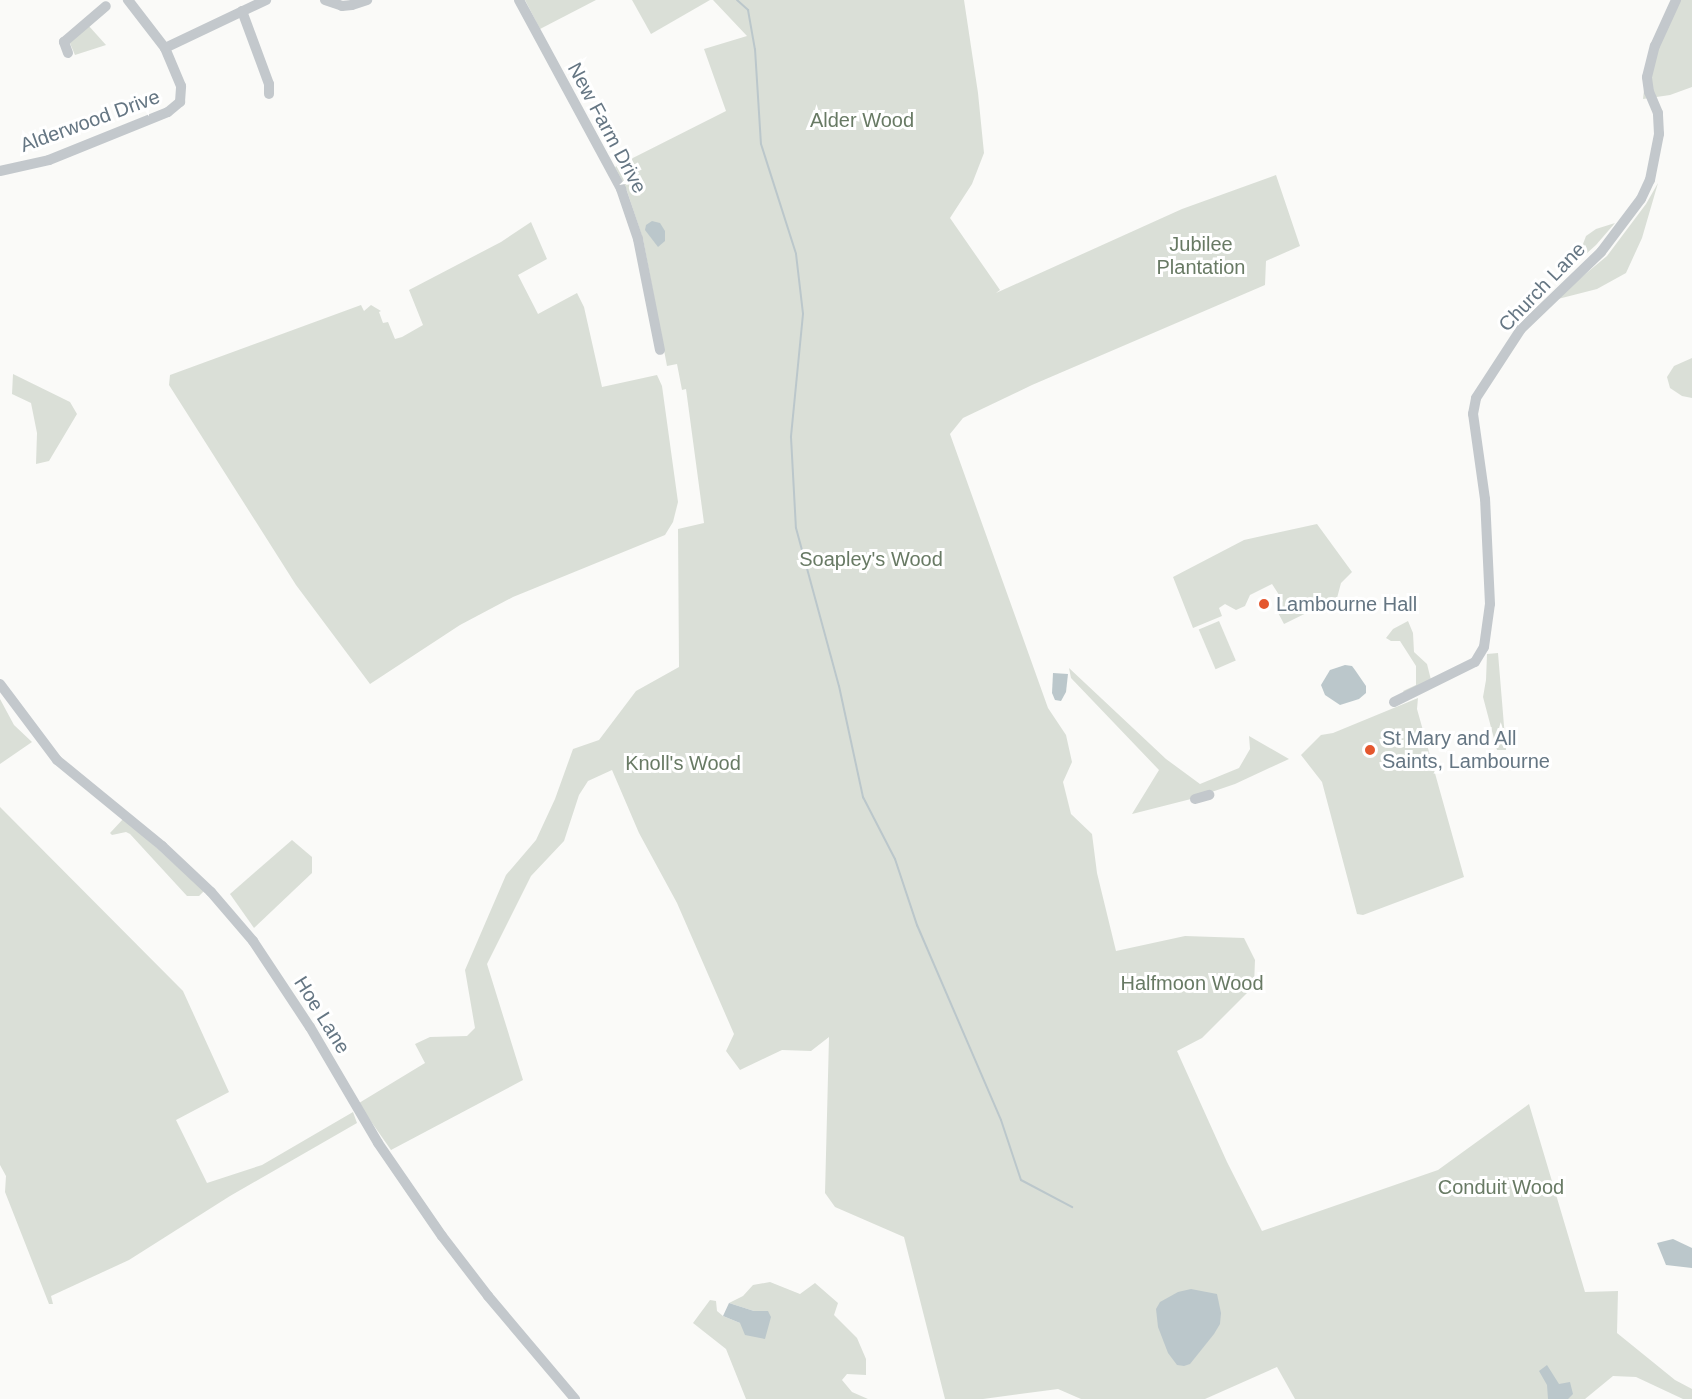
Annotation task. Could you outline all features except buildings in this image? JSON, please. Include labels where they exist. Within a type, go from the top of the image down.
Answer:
[{"type":"street","name":"Alderwood Drive","points":[[0,171],[49,160],[174,109],[180,102],[182,94],[165,48],[129,0]]},
{"type":"street","points":[[165,48],[266,0]]},
{"type":"street","points":[[325,0],[342,6],[366,0]]},
{"type":"street","name":"New Farm Drive","points":[[519,0],[621,189],[638,239],[660,350]]},
{"type":"street","name":"Church Lane","points":[[1394,702],[1475,662],[1484,647],[1490,604],[1485,499],[1473,414],[1476,398],[1521,329],[1601,252],[1641,199],[1653,172],[1659,134],[1658,113],[1648,92],[1647,77],[1655,46],[1676,0]]},
{"type":"street","points":[[68,53],[64,42],[107,2]]},
{"type":"street","points":[[242,11],[269,84],[269,94]]},
{"type":"street","name":"Hoe Lane","points":[[0,684],[57,760],[162,846],[211,892],[253,941],[310,1028],[378,1143],[442,1236],[488,1296],[575,1399]]},
{"type":"street","points":[[1195,799],[1209,795]]},
{"type":"green space","points":[[525,0],[596,0],[540,29]]},
{"type":"green space","points":[[632,0],[710,0],[651,34]]},
{"type":"green space","points":[[713,0],[964,0],[978,93],[984,153],[972,184],[950,218],[1000,290],[996,293],[1182,209],[1276,175],[1300,246],[1266,261],[1265,285],[1032,385],[963,418],[950,434],[1048,708],[1066,735],[1072,762],[1063,782],[1071,814],[1092,834],[1097,873],[1116,951],[1185,936],[1244,938],[1255,960],[1254,986],[1202,1038],[1177,1051],[1227,1162],[1262,1231],[1438,1170],[1529,1104],[1585,1292],[1618,1291],[1617,1333],[1675,1380],[1692,1389],[1692,1399],[1683,1399],[1636,1377],[1613,1376],[1585,1399],[1295,1399],[1277,1367],[1205,1399],[1081,1399],[1058,1389],[983,1399],[945,1399],[904,1237],[835,1207],[825,1193],[829,1037],[811,1051],[782,1050],[740,1070],[726,1051],[734,1034],[677,903],[639,833],[612,770],[588,781],[579,795],[564,841],[531,876],[487,964],[523,1080],[391,1150],[363,1110],[359,1103],[425,1063],[415,1044],[430,1037],[467,1036],[475,1028],[465,970],[506,875],[536,840],[555,799],[573,749],[599,740],[636,691],[679,667],[678,529],[704,523],[686,389],[682,390],[677,364],[667,366],[643,239],[627,191],[615,167],[726,111],[704,49],[747,36]]},
{"type":"green space","points":[[1673,0],[1692,0],[1692,87],[1670,95],[1643,99],[1648,55]]},
{"type":"green space","points":[[88,25],[106,45],[75,55],[69,41]]},
{"type":"green space","points":[[1658,183],[1642,238],[1626,273],[1597,289],[1554,300],[1607,256],[1646,204]]},
{"type":"green space","points":[[531,222],[547,259],[518,275],[538,314],[577,293],[584,307],[602,387],[657,375],[662,386],[678,502],[673,522],[665,535],[513,597],[460,625],[370,684],[296,585],[169,385],[170,375],[361,305],[364,311],[371,305],[381,311],[379,312],[383,323],[388,322],[395,339],[402,337],[423,325],[409,290],[501,242]]},
{"type":"green space","points":[[1615,223],[1576,263],[1586,236],[1596,229]]},
{"type":"green space","points":[[1692,358],[1692,398],[1682,396],[1670,388],[1667,377],[1674,366]]},
{"type":"green space","points":[[13,374],[70,402],[77,414],[49,461],[36,464],[37,433],[31,403],[12,394]]},
{"type":"green space","points":[[1317,524],[1352,572],[1341,583],[1337,598],[1284,624],[1275,607],[1283,601],[1272,584],[1250,595],[1245,606],[1236,610],[1225,604],[1219,608],[1222,616],[1193,628],[1173,577],[1244,540]]},
{"type":"green space","points":[[1219,621],[1236,661],[1216,669],[1199,630]]},
{"type":"green space","points":[[1408,621],[1413,633],[1414,652],[1427,664],[1431,680],[1406,695],[1403,691],[1416,685],[1416,666],[1400,641],[1391,641],[1386,638],[1393,629]]},
{"type":"green space","points":[[1498,653],[1506,750],[1497,750],[1483,697],[1487,654]]},
{"type":"green space","points":[[1069,668],[1166,759],[1200,784],[1239,768],[1250,749],[1249,736],[1289,759],[1235,784],[1191,799],[1132,814],[1159,770],[1071,678]]},
{"type":"green space","points":[[1418,698],[1417,709],[1464,877],[1363,915],[1357,914],[1322,782],[1301,755],[1321,735],[1333,733]]},
{"type":"green space","points":[[0,699],[14,725],[32,742],[0,764]]},
{"type":"green space","points":[[0,807],[183,991],[229,1092],[176,1120],[207,1183],[262,1165],[353,1112],[357,1123],[230,1196],[129,1260],[51,1296],[53,1304],[49,1304],[5,1192],[6,1176],[0,1165]]},
{"type":"green space","points":[[124,818],[204,891],[199,896],[187,896],[130,834],[126,832],[112,835],[110,833]]},
{"type":"green space","points":[[292,840],[312,857],[312,873],[254,928],[230,894]]},
{"type":"green space","points":[[770,1282],[800,1294],[815,1283],[838,1303],[834,1315],[857,1338],[866,1359],[866,1375],[847,1374],[842,1380],[852,1392],[868,1399],[746,1399],[726,1349],[693,1323],[710,1300],[716,1301],[717,1311],[723,1316],[740,1323],[754,1311],[729,1303],[743,1296],[753,1285]]},
{"type":"shaded area","points":[[652,221],[660,223],[665,231],[665,241],[658,247],[645,230],[646,225]]},
{"type":"shaded area","points":[[1345,665],[1352,666],[1366,686],[1366,693],[1359,699],[1340,705],[1325,695],[1321,685],[1330,670]]},
{"type":"shaded area","points":[[1053,673],[1068,674],[1066,692],[1061,701],[1055,700],[1052,693]]},
{"type":"shaded area","points":[[1673,1239],[1692,1248],[1692,1268],[1666,1265],[1657,1243]]},
{"type":"shaded area","points":[[1191,1289],[1217,1294],[1221,1313],[1220,1324],[1190,1364],[1184,1366],[1177,1365],[1168,1353],[1158,1327],[1156,1309],[1160,1302],[1178,1292]]},
{"type":"shaded area","points":[[729,1303],[754,1311],[768,1311],[771,1317],[765,1339],[745,1335],[740,1323],[723,1316]]},
{"type":"shaded area","points":[[1547,1365],[1559,1384],[1570,1382],[1573,1394],[1568,1399],[1548,1399],[1547,1385],[1539,1371]]},
{"type":"waterway","points":[[737,0],[748,10],[755,49],[761,144],[796,254],[803,314],[791,437],[796,528],[839,686],[863,797],[895,859],[917,925],[1001,1120],[1021,1180],[1072,1207]]},
{"type":"place","name":"Lambourne Hall","points":[[1264,604]]},
{"type":"place","name":"St Mary and All Saints, Lambourne","points":[[1370,750]]},
{"type":"park label","name":"Alder Wood","points":[[862,120]]},
{"type":"park label","name":"Jubilee Plantation","points":[[1201,256]]},
{"type":"park label","name":"Soapley's Wood","points":[[871,559]]},
{"type":"park label","name":"Knoll's Wood","points":[[683,763]]},
{"type":"park label","name":"Halfmoon Wood","points":[[1192,983]]},
{"type":"park label","name":"Conduit Wood","points":[[1501,1187]]}]
